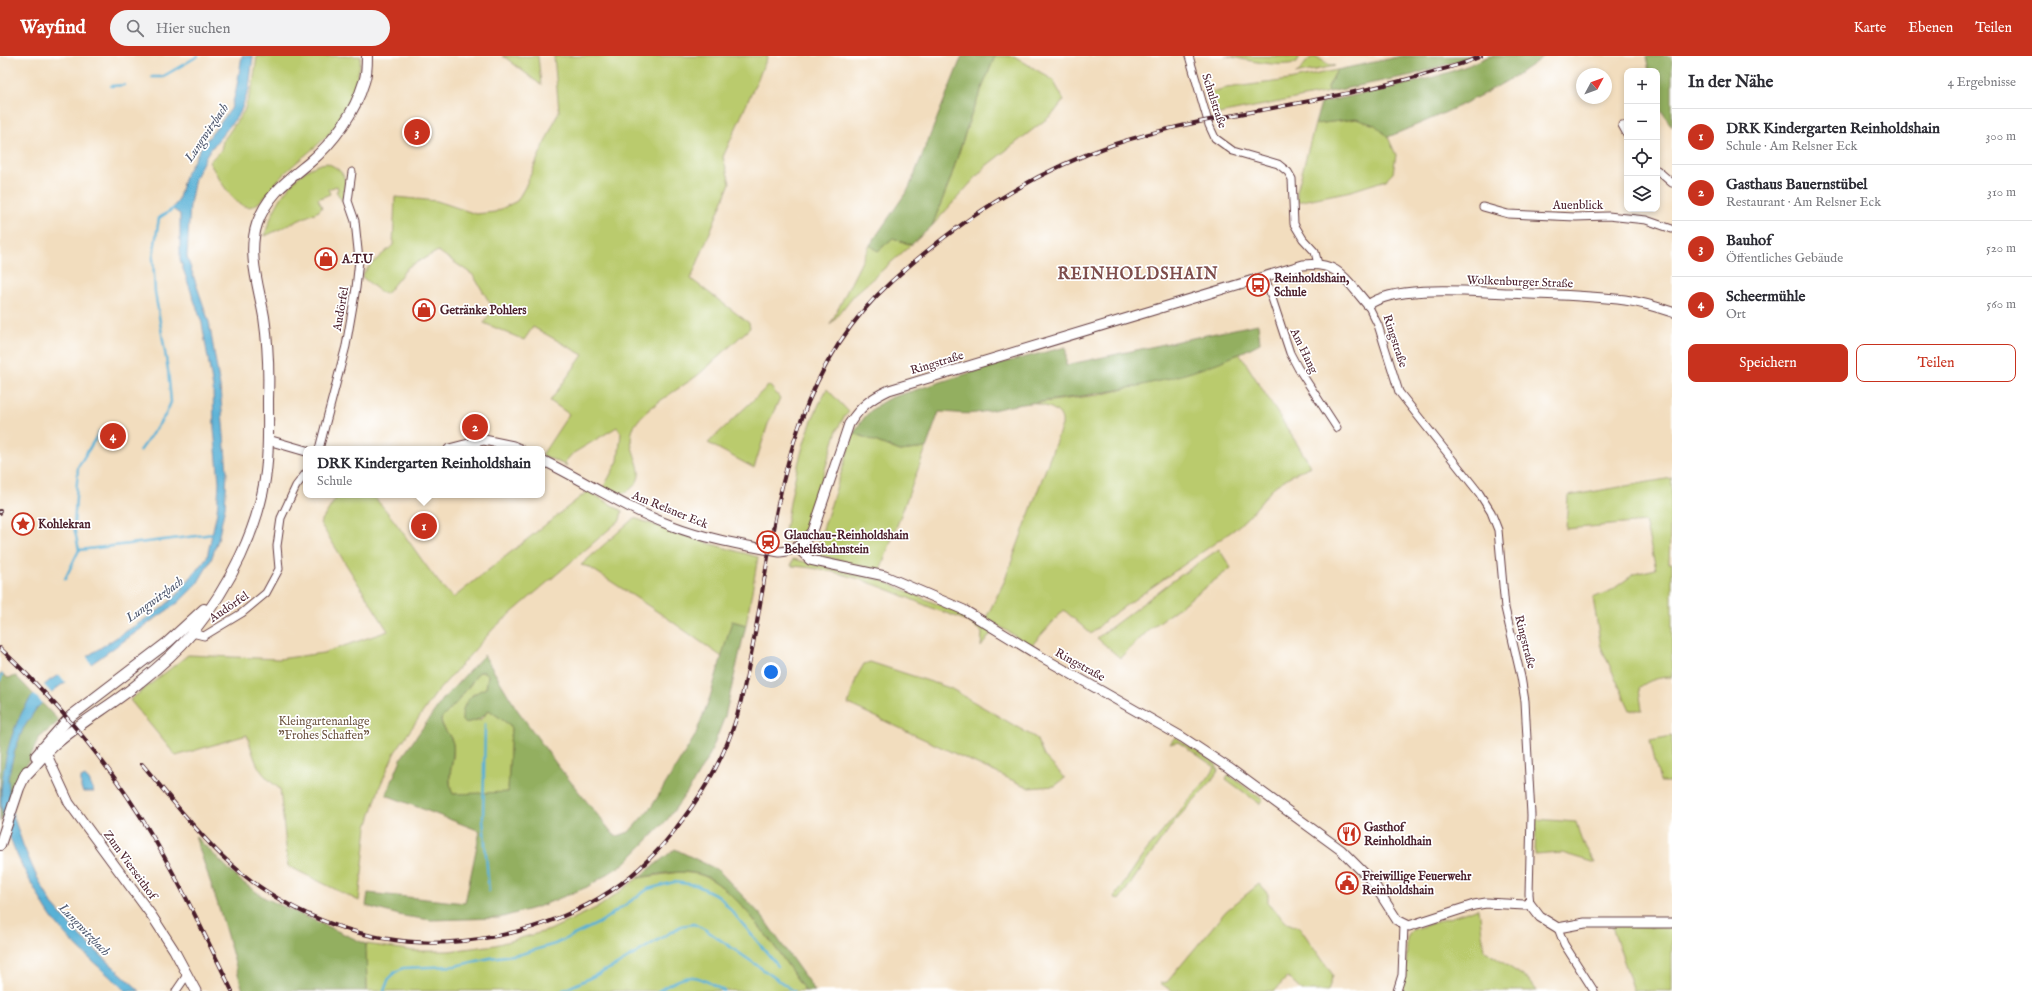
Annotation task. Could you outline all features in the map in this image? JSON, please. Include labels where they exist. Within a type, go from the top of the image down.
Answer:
[{"type":"main road","points":[[2,841],[19,788],[33,759],[139,683],[174,653],[192,633],[221,589],[252,528],[266,473],[268,440],[267,350],[264,318],[256,284],[253,245],[257,224],[267,203],[284,182],[311,161],[337,134],[354,106],[365,80],[367,56]]},
{"type":"main road","points":[[44,751],[71,716],[183,630],[221,589]]},
{"type":"street","name":"Schulstraße","points":[[1189,56],[1209,125],[1215,138],[1233,151],[1278,164],[1288,172],[1292,179],[1294,224],[1303,239],[1315,252],[1318,264]]},
{"type":"street","points":[[1622,125],[1624,129]]},
{"type":"street","name":"Audörfel","points":[[320,446],[346,346],[356,288],[359,260],[358,247],[354,221],[348,201],[352,172]]},
{"type":"street","points":[[1660,173],[1672,183]]},
{"type":"street","name":"Auenblick","points":[[1484,207],[1508,214],[1576,217],[1608,216],[1646,220],[1672,229]]},
{"type":"street","name":"Ringstraße","points":[[1404,925],[1397,920],[1372,881],[1341,850],[1229,768],[1182,736],[1038,655],[964,610],[885,576],[810,560],[797,547],[806,541],[813,530],[849,424],[858,411],[872,398],[897,388],[1302,266],[1318,264],[1327,266],[1338,272],[1368,305],[1378,325],[1399,392],[1479,493],[1491,512],[1498,530],[1505,608],[1521,677],[1525,702],[1530,802],[1530,904]]},
{"type":"street","name":"Am Hang","points":[[1265,277],[1275,314],[1290,353],[1337,428]]},
{"type":"street","name":"Wolkenburger Straße","points":[[1368,305],[1374,300],[1386,296],[1431,291],[1573,295],[1626,300],[1672,312]]},
{"type":"street","points":[[268,440],[303,451]]},
{"type":"street","points":[[461,446],[484,440],[513,446]]},
{"type":"street","name":"Am Relsner Eck","points":[[545,462],[623,504],[669,525],[711,539],[780,552],[788,551],[797,547]]},
{"type":"street","name":"Audörfel","points":[[192,633],[204,636],[242,612],[266,593],[279,569],[277,546],[280,518],[296,486],[303,477]]},
{"type":"street","name":"Zum Vierseithof","points":[[44,751],[69,802],[152,916],[196,991]]},
{"type":"street","points":[[1397,991],[1404,963],[1404,925],[1409,926],[1480,904],[1530,904],[1540,917],[1558,928],[1564,944],[1594,991]]},
{"type":"street","points":[[1558,928],[1585,923],[1672,923]]},
{"type":"street","points":[[176,991],[187,975]]},
{"type":"green space","points":[[257,56],[361,56],[359,71],[353,93],[337,124],[330,133],[282,176],[261,200],[255,205],[248,207],[234,199],[224,187],[209,162],[221,150],[223,141],[244,111],[253,84]]},
{"type":"green space","points":[[502,56],[538,56],[541,85],[506,58]]},
{"type":"green space","points":[[554,56],[768,56],[723,157],[730,183],[691,279],[749,323],[750,328],[698,375],[652,407],[637,422],[631,435],[631,440],[639,475],[633,487],[621,494],[613,493],[603,488],[618,461],[621,433],[617,427],[572,454],[565,462],[567,466],[545,456],[545,450],[569,414],[550,401],[583,355],[533,327],[524,340],[484,323],[493,308],[473,275],[438,251],[408,267],[386,294],[382,293],[362,277],[371,264],[393,245],[395,197],[437,201],[476,214],[495,212],[517,201],[525,187],[559,111]]},
{"type":"green space","points":[[962,56],[995,56],[970,118],[950,180],[932,226],[911,245],[893,238],[878,251],[870,245],[909,188]]},
{"type":"green space","points":[[995,56],[1014,56],[1053,80],[1064,100],[1053,114],[986,166],[932,226],[950,180],[970,118]]},
{"type":"green space","points":[[1225,56],[1297,56],[1299,58],[1297,62],[1290,64],[1272,64]]},
{"type":"green space","points":[[1315,56],[1328,64],[1335,66],[1295,74],[1301,70],[1309,59]]},
{"type":"green space","points":[[1402,56],[1474,56],[1412,75],[1329,92],[1328,87],[1337,70]]},
{"type":"green space","points":[[1489,56],[1544,56],[1489,91],[1448,111],[1388,137],[1375,125],[1356,119],[1315,124],[1321,103],[1428,79],[1469,65]]},
{"type":"green space","points":[[1646,56],[1672,56],[1672,127],[1660,109],[1660,68],[1648,68]]},
{"type":"green space","points":[[1337,70],[1328,87],[1329,92],[1214,115],[1208,93],[1226,88],[1289,80]]},
{"type":"green space","points":[[1356,119],[1376,125],[1388,137],[1396,155],[1393,173],[1386,180],[1351,191],[1297,202],[1297,191],[1315,124]]},
{"type":"green space","points":[[327,163],[339,170],[344,178],[345,183],[342,201],[336,191],[338,190],[337,186],[328,189],[330,194],[318,199],[322,207],[319,211],[265,236],[273,214],[286,190],[305,172],[315,166]]},
{"type":"green space","points":[[893,238],[911,245],[854,295],[830,325],[870,245],[878,251]]},
{"type":"green space","points":[[1258,324],[1260,343],[1205,368],[1175,377],[1115,391],[1017,405],[972,414],[939,412],[926,448],[900,451],[854,433],[869,412],[890,398],[998,364],[1066,347],[1066,365]]},
{"type":"green space","points":[[1240,354],[1311,466],[1292,475],[1275,486],[1250,515],[1235,529],[1108,618],[1091,634],[1064,610],[1031,646],[986,618],[1004,582],[1062,425],[1062,420],[1058,412],[1035,403],[1099,395],[1166,379]]},
{"type":"green space","points":[[769,385],[780,398],[768,424],[754,468],[708,443]]},
{"type":"green space","points":[[827,389],[849,412],[844,417],[837,430],[807,528],[800,536],[783,543],[798,464],[810,426]]},
{"type":"green space","points":[[854,433],[900,451],[926,448],[880,571],[815,554]]},
{"type":"green space","points":[[1672,478],[1669,563],[1672,563],[1672,677],[1654,680],[1639,688],[1642,710],[1630,710],[1601,647],[1593,598],[1612,590],[1634,574],[1656,569],[1645,522],[1566,529],[1568,496]]},
{"type":"green space","name":"Kleingartenanlage \"Frohes Schaffen\"","points":[[588,491],[622,511],[620,520],[494,628],[437,692],[395,752],[380,786],[367,827],[359,901],[288,866],[280,789],[261,771],[255,760],[247,735],[176,756],[130,700],[188,655],[279,659],[323,653],[388,631],[320,523],[336,498],[375,498],[442,586],[453,598]]},
{"type":"green space","points":[[634,518],[708,543],[758,557],[746,625],[732,621],[722,657],[667,618],[589,567],[581,565]]},
{"type":"green space","points":[[1219,549],[1231,568],[1150,629],[1120,658],[1097,638],[1171,582]]},
{"type":"green space","points":[[793,559],[881,580],[965,616],[992,632],[981,647],[982,633],[966,621],[847,575],[791,566]]},
{"type":"green space","points":[[732,621],[746,625],[725,716],[710,754],[690,788],[667,820],[625,863],[587,887],[538,907],[499,918],[431,920],[403,916],[366,906],[368,893],[465,903],[480,831],[386,795],[402,757],[443,699],[484,655],[516,708],[558,766],[613,834],[618,836],[629,832],[652,806],[695,736],[710,697]],"holes":[[[479,672],[485,672],[488,675],[486,688],[472,696],[465,704],[462,721],[464,723],[481,718],[489,710],[511,726],[508,792],[453,794],[450,781],[453,744],[441,723],[441,719],[458,701]]]},
{"type":"green space","points":[[870,662],[950,688],[1036,738],[1044,756],[1065,778],[1055,786],[1029,788],[848,704],[857,676],[864,664]]},
{"type":"green space","points":[[479,672],[485,672],[488,675],[486,688],[472,695],[464,723],[482,719],[489,710],[511,726],[508,793],[453,794],[450,774],[454,750],[453,744],[443,726],[441,719],[471,684],[474,677]]},
{"type":"green space","points":[[0,673],[8,678],[16,676],[59,721],[39,738],[0,822]]},
{"type":"green space","points":[[1672,736],[1672,782],[1660,782],[1650,740]]},
{"type":"green space","points":[[1175,737],[1216,764],[1218,771],[1209,784],[1174,822],[1119,900],[1114,897],[1146,851],[1212,773],[1215,767],[1178,742],[1170,744]]},
{"type":"green space","points":[[1229,775],[1263,800],[1260,804],[1226,779]]},
{"type":"green space","points":[[1536,819],[1576,822],[1581,839],[1595,863],[1562,853],[1535,855]]},
{"type":"green space","points":[[195,836],[241,881],[265,898],[366,944],[367,991],[243,991],[220,911]]},
{"type":"green space","points":[[675,849],[718,870],[761,915],[815,991],[805,991],[760,927],[732,896],[718,884],[705,876],[689,872],[672,872],[638,878]]},
{"type":"green space","points":[[680,872],[704,876],[717,883],[731,895],[773,944],[805,991],[367,991],[366,944],[414,951],[449,951],[495,945],[550,930],[600,906],[638,878]]},
{"type":"green space","points":[[1259,884],[1268,894],[1268,903],[1287,923],[1300,928],[1333,975],[1328,991],[1302,991],[1287,977],[1275,991],[1172,991],[1160,983],[1167,982],[1226,911]]},
{"type":"green space","points":[[1479,908],[1484,950],[1529,980],[1537,991],[1400,991],[1406,975],[1407,938],[1412,930]]},
{"type":"green space","points":[[1612,926],[1672,928],[1672,991],[1634,991]]},
{"type":"water","points":[[242,56],[253,56],[249,89],[240,113],[207,154],[195,178],[190,204],[187,257],[209,322],[220,387],[227,472],[225,507],[218,540],[211,560],[197,584],[179,602],[57,688],[36,709],[23,729],[15,750],[8,778],[10,806],[23,845],[36,875],[52,904],[80,936],[140,991],[126,991],[75,945],[56,923],[43,904],[10,838],[1,806],[2,778],[8,748],[13,733],[25,706],[33,695],[49,681],[159,610],[175,597],[207,557],[217,512],[219,482],[214,428],[213,388],[202,323],[180,260],[180,214],[174,210],[174,206],[178,201],[185,176],[202,146],[231,109],[236,91]]},
{"type":"water","points":[[85,776],[89,780],[94,792],[83,792],[81,788],[81,778]]},
{"type":"pier","points":[[86,655],[92,666],[66,683],[58,673]]},
{"type":"pier","points":[[43,684],[53,695],[43,704],[33,693]]},
{"type":"waterway","points":[[152,77],[162,77],[198,56]]},
{"type":"waterway","points":[[111,86],[124,85]]},
{"type":"waterway","points":[[140,451],[166,414],[171,402],[168,370],[155,292],[153,257],[159,218],[176,207]]},
{"type":"waterway","points":[[65,579],[79,550],[74,527],[78,467],[100,431],[104,430]]},
{"type":"waterway","points":[[79,550],[214,534]]},
{"type":"waterway","points":[[0,680],[2,675]]},
{"type":"waterway","points":[[485,724],[483,819],[489,891]]},
{"type":"waterway","points":[[384,991],[389,978],[403,968],[455,966],[490,958],[521,954],[555,944],[599,923],[648,889],[674,882],[696,885],[719,896],[778,966]]},
{"type":"waterway","points":[[562,991],[615,966],[681,926],[694,924],[706,930],[794,991]]},
{"type":"waterway","points":[[658,991],[677,981],[691,977],[705,980],[724,991]]},
{"type":"railway","points":[[142,764],[201,834],[222,856],[247,877],[274,896],[303,912],[334,925],[365,934],[398,940],[430,943],[463,941],[488,938],[539,925],[587,905],[630,877],[649,859],[676,828],[698,797],[718,764],[737,716],[750,659],[782,485],[798,429],[820,376],[851,327],[892,281],[942,239],[996,201],[1054,169],[1115,144],[1160,131],[1207,120],[1316,100],[1385,85],[1459,65],[1481,56]]},
{"type":"railway","points":[[0,648],[64,714],[102,761],[137,811],[174,875],[232,991]]},
{"type":"place","name":"Bauhof","points":[[417,132]]},
{"type":"place","name":"A.T.U","points":[[326,259]]},
{"type":"place","name":"Reinholdshain, Schule","points":[[1258,285]]},
{"type":"place","name":"Getränke Pohlers","points":[[424,310]]},
{"type":"place","name":"Gasthaus Bauernstübel","points":[[475,427]]},
{"type":"place","name":"Scheermühle","points":[[113,436]]},
{"type":"place","name":"Kohlekran","points":[[23,524]]},
{"type":"place","name":"DRK Kindergarten Reinholdshain","points":[[424,526]]},
{"type":"place","name":"Glauchau-Reinholdshain Behelfsbahnstein","points":[[768,542]]},
{"type":"place","name":"Gasthof Reinholdhain","points":[[1349,834]]},
{"type":"place","name":"Freiwillige Feuerwehr Reinholdshain","points":[[1347,883]]},
{"type":"district","name":"REINHOLDSHAIN","points":[[1138,275]]},
{"type":"water label","name":"Lungwitzbach","points":[[207,133]]},
{"type":"water label","name":"Lungwitzbach","points":[[155,600]]},
{"type":"water label","name":"Lungwitzbach","points":[[84,930]]}]
